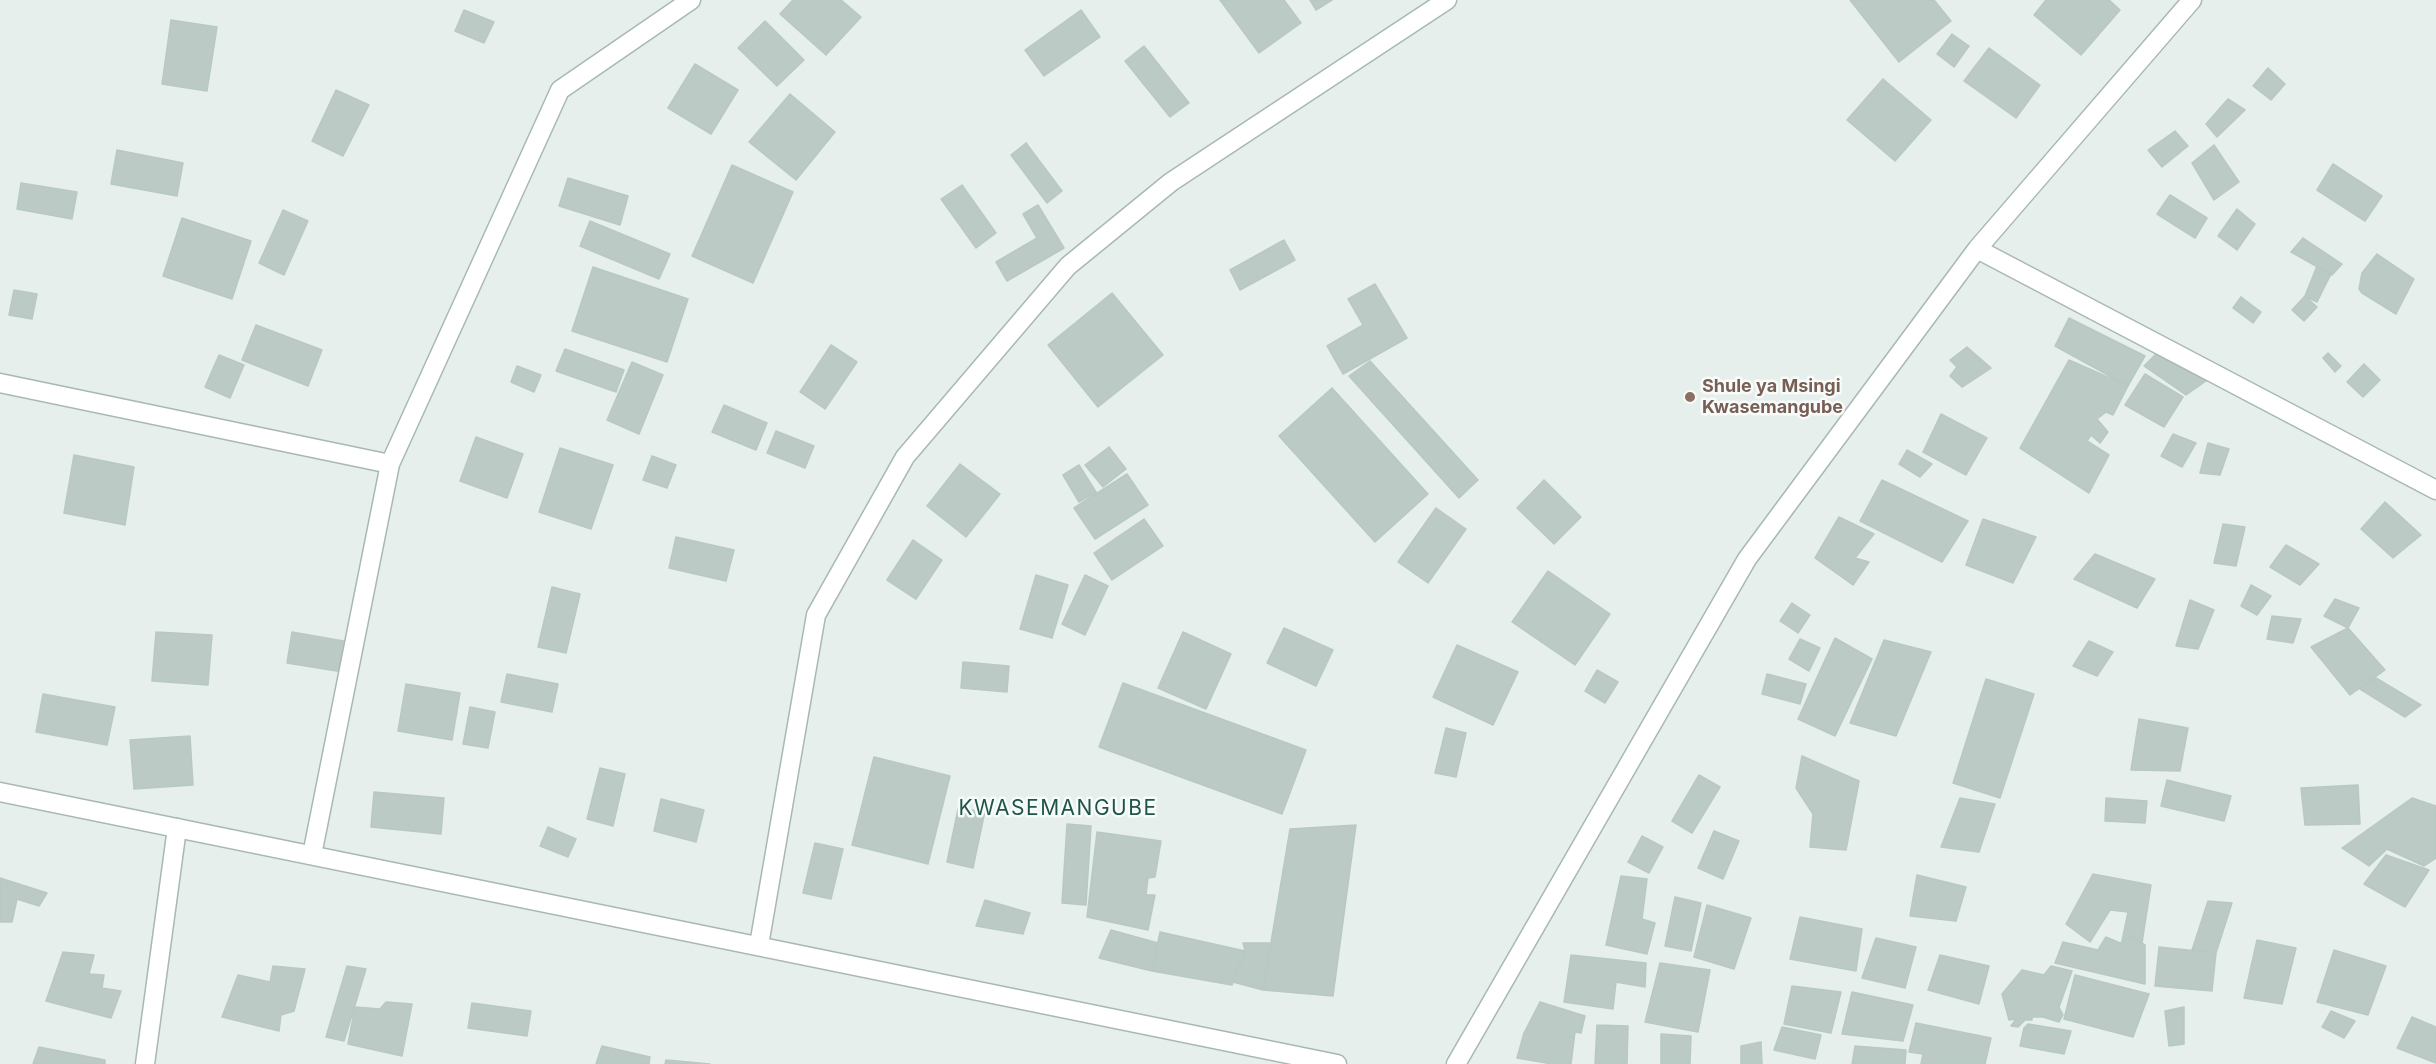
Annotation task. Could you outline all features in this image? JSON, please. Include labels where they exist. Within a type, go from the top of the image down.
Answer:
[{"type":"street","points":[[312,855],[390,464],[560,90],[691,0]]},
{"type":"street","points":[[759,945],[816,615],[905,457],[1068,266],[1171,182],[1447,0]]},
{"type":"street","points":[[1456,1064],[1747,559],[1977,249],[2192,0]]},
{"type":"street","points":[[1977,249],[2436,490]]},
{"type":"street","points":[[0,383],[390,464]]},
{"type":"street","points":[[0,792],[1337,1064]]},
{"type":"street","points":[[145,1064],[177,828]]},
{"type":"building","points":[[793,0],[841,0],[861,17],[826,55],[780,14]]},
{"type":"building","points":[[1220,0],[1284,0],[1301,23],[1259,53]]},
{"type":"building","points":[[1310,0],[1332,0],[1316,10]]},
{"type":"building","points":[[1850,0],[1934,0],[1951,21],[1899,62]]},
{"type":"building","points":[[2046,0],[2109,0],[2120,10],[2081,55],[2034,15]]},
{"type":"building","points":[[464,10],[494,22],[484,43],[455,31]]},
{"type":"building","points":[[1081,10],[1100,37],[1044,76],[1025,50]]},
{"type":"building","points":[[171,20],[217,27],[207,91],[162,84]]},
{"type":"building","points":[[765,21],[804,60],[777,86],[738,48]]},
{"type":"building","points":[[1952,34],[1969,46],[1954,67],[1937,54]]},
{"type":"building","points":[[1144,46],[1189,103],[1170,117],[1125,61]]},
{"type":"building","points":[[1989,48],[2040,85],[2016,118],[1964,81]]},
{"type":"building","points":[[695,64],[738,90],[711,134],[668,108]]},
{"type":"building","points":[[2268,68],[2285,84],[2271,100],[2253,86]]},
{"type":"building","points":[[1883,79],[1931,120],[1895,161],[1847,120]]},
{"type":"building","points":[[336,90],[369,105],[343,156],[312,141]]},
{"type":"building","points":[[790,94],[835,132],[796,180],[749,142]]},
{"type":"building","points":[[2228,99],[2245,110],[2217,137],[2206,124]]},
{"type":"building","points":[[2175,131],[2188,146],[2162,167],[2148,150]]},
{"type":"building","points":[[1026,143],[1062,191],[1047,203],[1011,155]]},
{"type":"building","points":[[2214,145],[2239,182],[2214,200],[2192,163]]},
{"type":"building","points":[[117,150],[183,163],[177,196],[111,184]]},
{"type":"building","points":[[2333,164],[2382,196],[2365,221],[2317,190]]},
{"type":"building","points":[[732,165],[793,192],[753,283],[692,256]]},
{"type":"building","points":[[568,178],[628,196],[620,225],[559,206]]},
{"type":"building","points":[[21,183],[77,192],[72,219],[17,209]]},
{"type":"building","points":[[962,185],[996,233],[976,248],[941,199]]},
{"type":"building","points":[[2170,195],[2207,218],[2195,238],[2157,214]]},
{"type":"building","points":[[1038,205],[1064,248],[1007,281],[996,262],[1037,238],[1023,214]]},
{"type":"building","points":[[2237,209],[2255,224],[2237,250],[2218,236]]},
{"type":"building","points":[[283,210],[308,221],[284,275],[259,263]]},
{"type":"building","points":[[182,218],[251,241],[232,299],[163,276]]},
{"type":"building","points":[[590,221],[670,254],[659,279],[580,246]]},
{"type":"building","points":[[2303,238],[2342,264],[2332,275],[2291,252]]},
{"type":"building","points":[[1284,240],[1295,260],[1240,290],[1230,270]]},
{"type":"building","points":[[2377,254],[2414,279],[2396,314],[2359,289],[2362,273]]},
{"type":"building","points":[[2317,266],[2331,274],[2317,302],[2305,296]]},
{"type":"building","points":[[593,267],[688,299],[667,362],[572,331]]},
{"type":"building","points":[[1375,284],[1407,338],[1343,374],[1327,346],[1363,325],[1348,299]]},
{"type":"building","points":[[14,290],[37,294],[32,319],[9,315]]},
{"type":"building","points":[[1112,293],[1163,355],[1098,407],[1048,345]]},
{"type":"building","points":[[2305,296],[2317,307],[2304,321],[2292,310]]},
{"type":"building","points":[[2241,297],[2261,312],[2253,323],[2233,308]]},
{"type":"building","points":[[2069,318],[2145,356],[2128,386],[2055,346]]},
{"type":"building","points":[[256,325],[322,350],[308,386],[242,360]]},
{"type":"building","points":[[831,345],[857,362],[825,409],[800,392]]},
{"type":"building","points":[[1967,347],[1991,368],[1962,387],[1950,376],[1957,367],[1950,360]]},
{"type":"building","points":[[2163,347],[2206,381],[2186,395],[2144,366]]},
{"type":"building","points":[[565,349],[624,370],[616,392],[556,371]]},
{"type":"building","points":[[2328,353],[2341,366],[2335,372],[2323,358]]},
{"type":"building","points":[[219,355],[244,365],[230,398],[205,387]]},
{"type":"building","points":[[2069,360],[2128,386],[2113,415],[2106,412],[2097,419],[2108,432],[2100,443],[2091,435],[2087,441],[2109,455],[2089,493],[2020,448]]},
{"type":"building","points":[[1370,361],[1478,480],[1459,498],[1349,376]]},
{"type":"building","points":[[632,362],[663,375],[639,434],[607,420]]},
{"type":"building","points":[[2364,364],[2380,380],[2363,397],[2347,382]]},
{"type":"building","points":[[517,366],[541,375],[534,392],[511,382]]},
{"type":"building","points":[[2145,374],[2183,397],[2164,427],[2125,405]]},
{"type":"building","points":[[1332,388],[1428,494],[1375,542],[1279,436]]},
{"type":"building","points":[[724,405],[767,423],[756,450],[712,432]]},
{"type":"building","points":[[1941,414],[1987,438],[1966,475],[1923,452]]},
{"type":"building","points":[[776,431],[814,446],[805,468],[767,453]]},
{"type":"building","points":[[2173,434],[2196,443],[2182,467],[2161,456]]},
{"type":"building","points":[[476,437],[523,454],[507,498],[460,481]]},
{"type":"building","points":[[2208,443],[2229,449],[2220,475],[2200,473]]},
{"type":"building","points":[[1109,447],[1126,469],[1103,487],[1085,465]]},
{"type":"building","points":[[560,448],[613,465],[591,529],[539,512]]},
{"type":"building","points":[[1907,450],[1932,464],[1920,477],[1899,464]]},
{"type":"building","points":[[74,455],[134,467],[125,525],[64,513]]},
{"type":"building","points":[[652,456],[676,465],[667,488],[643,480]]},
{"type":"building","points":[[960,464],[1000,494],[966,537],[927,506]]},
{"type":"building","points":[[1079,465],[1096,492],[1079,502],[1063,475]]},
{"type":"building","points":[[1127,474],[1148,505],[1095,539],[1074,508]]},
{"type":"building","points":[[1544,480],[1581,517],[1554,544],[1517,508]]},
{"type":"building","points":[[1882,480],[1968,521],[1942,562],[1860,521]]},
{"type":"building","points":[[2385,502],[2421,535],[2393,558],[2361,529]]},
{"type":"building","points":[[1436,508],[1466,529],[1428,583],[1398,562]]},
{"type":"building","points":[[1839,517],[1874,534],[1855,558],[1869,562],[1853,585],[1815,558]]},
{"type":"building","points":[[1144,519],[1163,546],[1112,580],[1094,553]]},
{"type":"building","points":[[1983,519],[2036,537],[2013,583],[1966,565]]},
{"type":"building","points":[[2223,524],[2245,527],[2236,566],[2214,563]]},
{"type":"building","points":[[676,537],[734,550],[726,581],[669,568]]},
{"type":"building","points":[[913,540],[942,560],[916,599],[887,580]]},
{"type":"building","points":[[2286,545],[2319,564],[2300,585],[2270,567]]},
{"type":"building","points":[[2095,554],[2155,579],[2137,608],[2074,579]]},
{"type":"building","points":[[1548,571],[1610,614],[1575,665],[1512,622]]},
{"type":"building","points":[[1036,575],[1068,585],[1052,638],[1020,629]]},
{"type":"building","points":[[1085,575],[1108,586],[1085,635],[1062,624]]},
{"type":"building","points":[[2251,585],[2271,596],[2257,615],[2241,606]]},
{"type":"building","points":[[552,587],[580,594],[566,653],[538,647]]},
{"type":"building","points":[[2335,599],[2359,608],[2348,628],[2324,616]]},
{"type":"building","points":[[2190,600],[2214,610],[2198,649],[2176,646]]},
{"type":"building","points":[[1792,603],[1810,615],[1798,633],[1780,621]]},
{"type":"building","points":[[2272,616],[2301,619],[2293,643],[2267,639]]},
{"type":"building","points":[[1284,628],[1333,650],[1316,686],[1267,663]]},
{"type":"building","points":[[2348,628],[2385,670],[2350,695],[2311,647]]},
{"type":"building","points":[[156,632],[212,635],[208,685],[152,681]]},
{"type":"building","points":[[292,632],[349,642],[343,672],[287,663]]},
{"type":"building","points":[[1183,632],[1231,654],[1206,709],[1158,688]]},
{"type":"building","points":[[1835,638],[1872,659],[1835,736],[1798,719]]},
{"type":"building","points":[[1800,639],[1820,648],[1809,671],[1789,659]]},
{"type":"building","points":[[1884,640],[1931,652],[1896,736],[1850,723]]},
{"type":"building","points":[[2089,641],[2113,652],[2097,676],[2073,666]]},
{"type":"building","points":[[1457,645],[1518,672],[1493,725],[1433,697]]},
{"type":"building","points":[[963,662],[1009,666],[1007,692],[961,688]]},
{"type":"building","points":[[1597,670],[1618,682],[1605,703],[1585,691]]},
{"type":"building","points":[[507,674],[558,684],[552,712],[501,702]]},
{"type":"building","points":[[1767,674],[1806,684],[1800,704],[1762,694]]},
{"type":"building","points":[[2376,678],[2421,705],[2405,717],[2360,689]]},
{"type":"building","points":[[1986,679],[2034,694],[2000,798],[1953,783]]},
{"type":"building","points":[[1123,683],[1306,750],[1282,814],[1099,747]]},
{"type":"building","points":[[406,684],[460,693],[452,740],[398,731]]},
{"type":"building","points":[[43,694],[115,707],[107,745],[36,732]]},
{"type":"building","points":[[470,707],[495,712],[488,748],[463,744]]},
{"type":"building","points":[[2139,719],[2188,728],[2180,771],[2131,770]]},
{"type":"building","points":[[1446,728],[1466,733],[1456,777],[1435,773]]},
{"type":"building","points":[[190,736],[193,785],[134,789],[130,740]]},
{"type":"building","points":[[1802,756],[1859,781],[1846,850],[1810,847],[1813,814],[1796,788]]},
{"type":"building","points":[[874,757],[950,776],[928,864],[852,845]]},
{"type":"building","points":[[600,768],[625,774],[613,826],[587,819]]},
{"type":"building","points":[[1699,775],[1720,787],[1692,833],[1672,821]]},
{"type":"building","points":[[2167,780],[2231,796],[2224,821],[2161,806]]},
{"type":"building","points":[[2358,785],[2360,824],[2305,825],[2301,788]]},
{"type":"building","points":[[374,792],[444,798],[441,834],[371,827]]},
{"type":"building","points":[[1960,798],[1995,804],[1979,852],[1941,847]]},
{"type":"building","points":[[2106,798],[2147,801],[2145,823],[2105,821]]},
{"type":"building","points":[[2412,798],[2436,806],[2436,858],[2424,866],[2387,849],[2369,866],[2342,848]]},
{"type":"building","points":[[661,799],[704,810],[696,842],[654,831]]},
{"type":"building","points":[[958,809],[985,811],[973,868],[947,862]]},
{"type":"building","points":[[1067,824],[1091,826],[1086,905],[1062,903]]},
{"type":"building","points":[[1356,825],[1333,996],[1263,990],[1290,829]]},
{"type":"building","points":[[548,827],[576,839],[568,857],[540,846]]},
{"type":"building","points":[[1714,831],[1739,841],[1723,879],[1698,868]]},
{"type":"building","points":[[1097,832],[1161,841],[1155,877],[1148,878],[1146,895],[1155,895],[1148,930],[1087,917]]},
{"type":"building","points":[[1642,836],[1663,847],[1649,873],[1628,862]]},
{"type":"building","points":[[815,843],[843,849],[831,899],[803,893]]},
{"type":"building","points":[[2386,855],[2429,870],[2405,907],[2364,884]]},
{"type":"building","points":[[2093,874],[2151,885],[2142,943],[2132,937],[2122,941],[2128,912],[2110,910],[2090,942],[2066,924]]},
{"type":"building","points":[[1917,875],[1966,887],[1956,921],[1910,916]]},
{"type":"building","points":[[1621,876],[1647,879],[1642,919],[1655,923],[1647,954],[1606,945]]},
{"type":"building","points":[[0,878],[47,893],[39,906],[17,899],[12,922],[0,922]]},
{"type":"building","points":[[1675,897],[1701,903],[1691,951],[1665,946]]},
{"type":"building","points":[[985,900],[1030,913],[1023,934],[976,926]]},
{"type":"building","points":[[2208,901],[2232,903],[2216,953],[2192,950]]},
{"type":"building","points":[[1707,905],[1751,918],[1734,969],[1694,957]]},
{"type":"building","points":[[1800,917],[1862,929],[1856,971],[1790,959]]},
{"type":"building","points":[[1111,930],[1158,943],[1152,971],[1099,958]]},
{"type":"building","points":[[1160,932],[1245,951],[1232,985],[1152,971]]},
{"type":"building","points":[[2106,937],[2120,943],[2132,937],[2145,945],[2145,984],[2055,963],[2063,942],[2098,950]]},
{"type":"building","points":[[1876,938],[1916,947],[1905,988],[1862,978]]},
{"type":"building","points":[[2257,940],[2296,948],[2282,1004],[2244,998]]},
{"type":"building","points":[[1243,943],[1271,943],[1263,990],[1233,982],[1245,951]]},
{"type":"building","points":[[2159,947],[2216,953],[2212,991],[2155,986]]},
{"type":"building","points":[[2334,950],[2386,966],[2368,1015],[2317,1002]]},
{"type":"building","points":[[63,952],[94,955],[89,974],[104,975],[102,988],[121,991],[111,1018],[46,1001]]},
{"type":"building","points":[[1571,955],[1646,963],[1645,987],[1616,982],[1613,1009],[1564,1002]]},
{"type":"building","points":[[1940,955],[1989,966],[1979,1004],[1928,990]]},
{"type":"building","points":[[1660,963],[1710,970],[1698,1032],[1645,1022]]},
{"type":"building","points":[[273,966],[305,969],[294,1011],[281,1015],[279,1031],[222,1017],[238,975],[270,982]]},
{"type":"building","points":[[347,966],[366,969],[344,1041],[326,1037]]},
{"type":"building","points":[[2051,966],[2072,971],[2059,1007],[2063,1015],[2059,1022],[2043,1017],[2032,1017],[2032,1020],[2025,1020],[2018,1027],[2011,1026],[2016,1019],[2009,1020],[2002,994],[2022,970],[2044,975]]},
{"type":"building","points":[[2075,975],[2149,994],[2133,1037],[2064,1019]]},
{"type":"building","points":[[1792,986],[1841,992],[1831,1033],[1784,1024]]},
{"type":"building","points":[[1852,992],[1913,1005],[1903,1041],[1842,1034]]},
{"type":"building","points":[[386,1002],[412,1004],[402,1056],[348,1044],[355,1007],[380,1009]]},
{"type":"building","points":[[1540,1002],[1585,1016],[1581,1033],[1575,1032],[1571,1064],[1552,1064],[1517,1058],[1524,1033]]},
{"type":"building","points":[[472,1003],[531,1011],[527,1036],[468,1028]]},
{"type":"building","points":[[2184,1007],[2184,1044],[2169,1046],[2165,1011]]},
{"type":"building","points":[[2331,1011],[2355,1021],[2344,1038],[2322,1027]]},
{"type":"building","points":[[2412,1017],[2436,1027],[2436,1063],[2397,1048]]},
{"type":"building","points":[[1916,1023],[1991,1038],[1985,1064],[1921,1064],[1923,1054],[1909,1052]]},
{"type":"building","points":[[2028,1024],[2071,1031],[2064,1054],[2020,1046],[2024,1028]]},
{"type":"building","points":[[1597,1025],[1628,1026],[1627,1064],[1595,1064]]},
{"type":"building","points":[[1782,1027],[1821,1035],[1815,1059],[1774,1050]]},
{"type":"building","points":[[1661,1034],[1691,1036],[1690,1064],[1661,1064]]},
{"type":"building","points":[[1761,1042],[1762,1064],[1741,1064],[1741,1046]]},
{"type":"building","points":[[602,1046],[650,1057],[649,1064],[596,1064]]},
{"type":"building","points":[[1855,1046],[1906,1050],[1905,1064],[1852,1064]]},
{"type":"building","points":[[39,1047],[105,1060],[105,1064],[33,1064]]},
{"type":"building","points":[[666,1060],[710,1064],[665,1064]]},
{"type":"place","name":"Shule ya Msingi Kwasemangube","points":[[1690,397]]},
{"type":"district","name":"KWASEMANGUBE","points":[[1058,809]]}]
